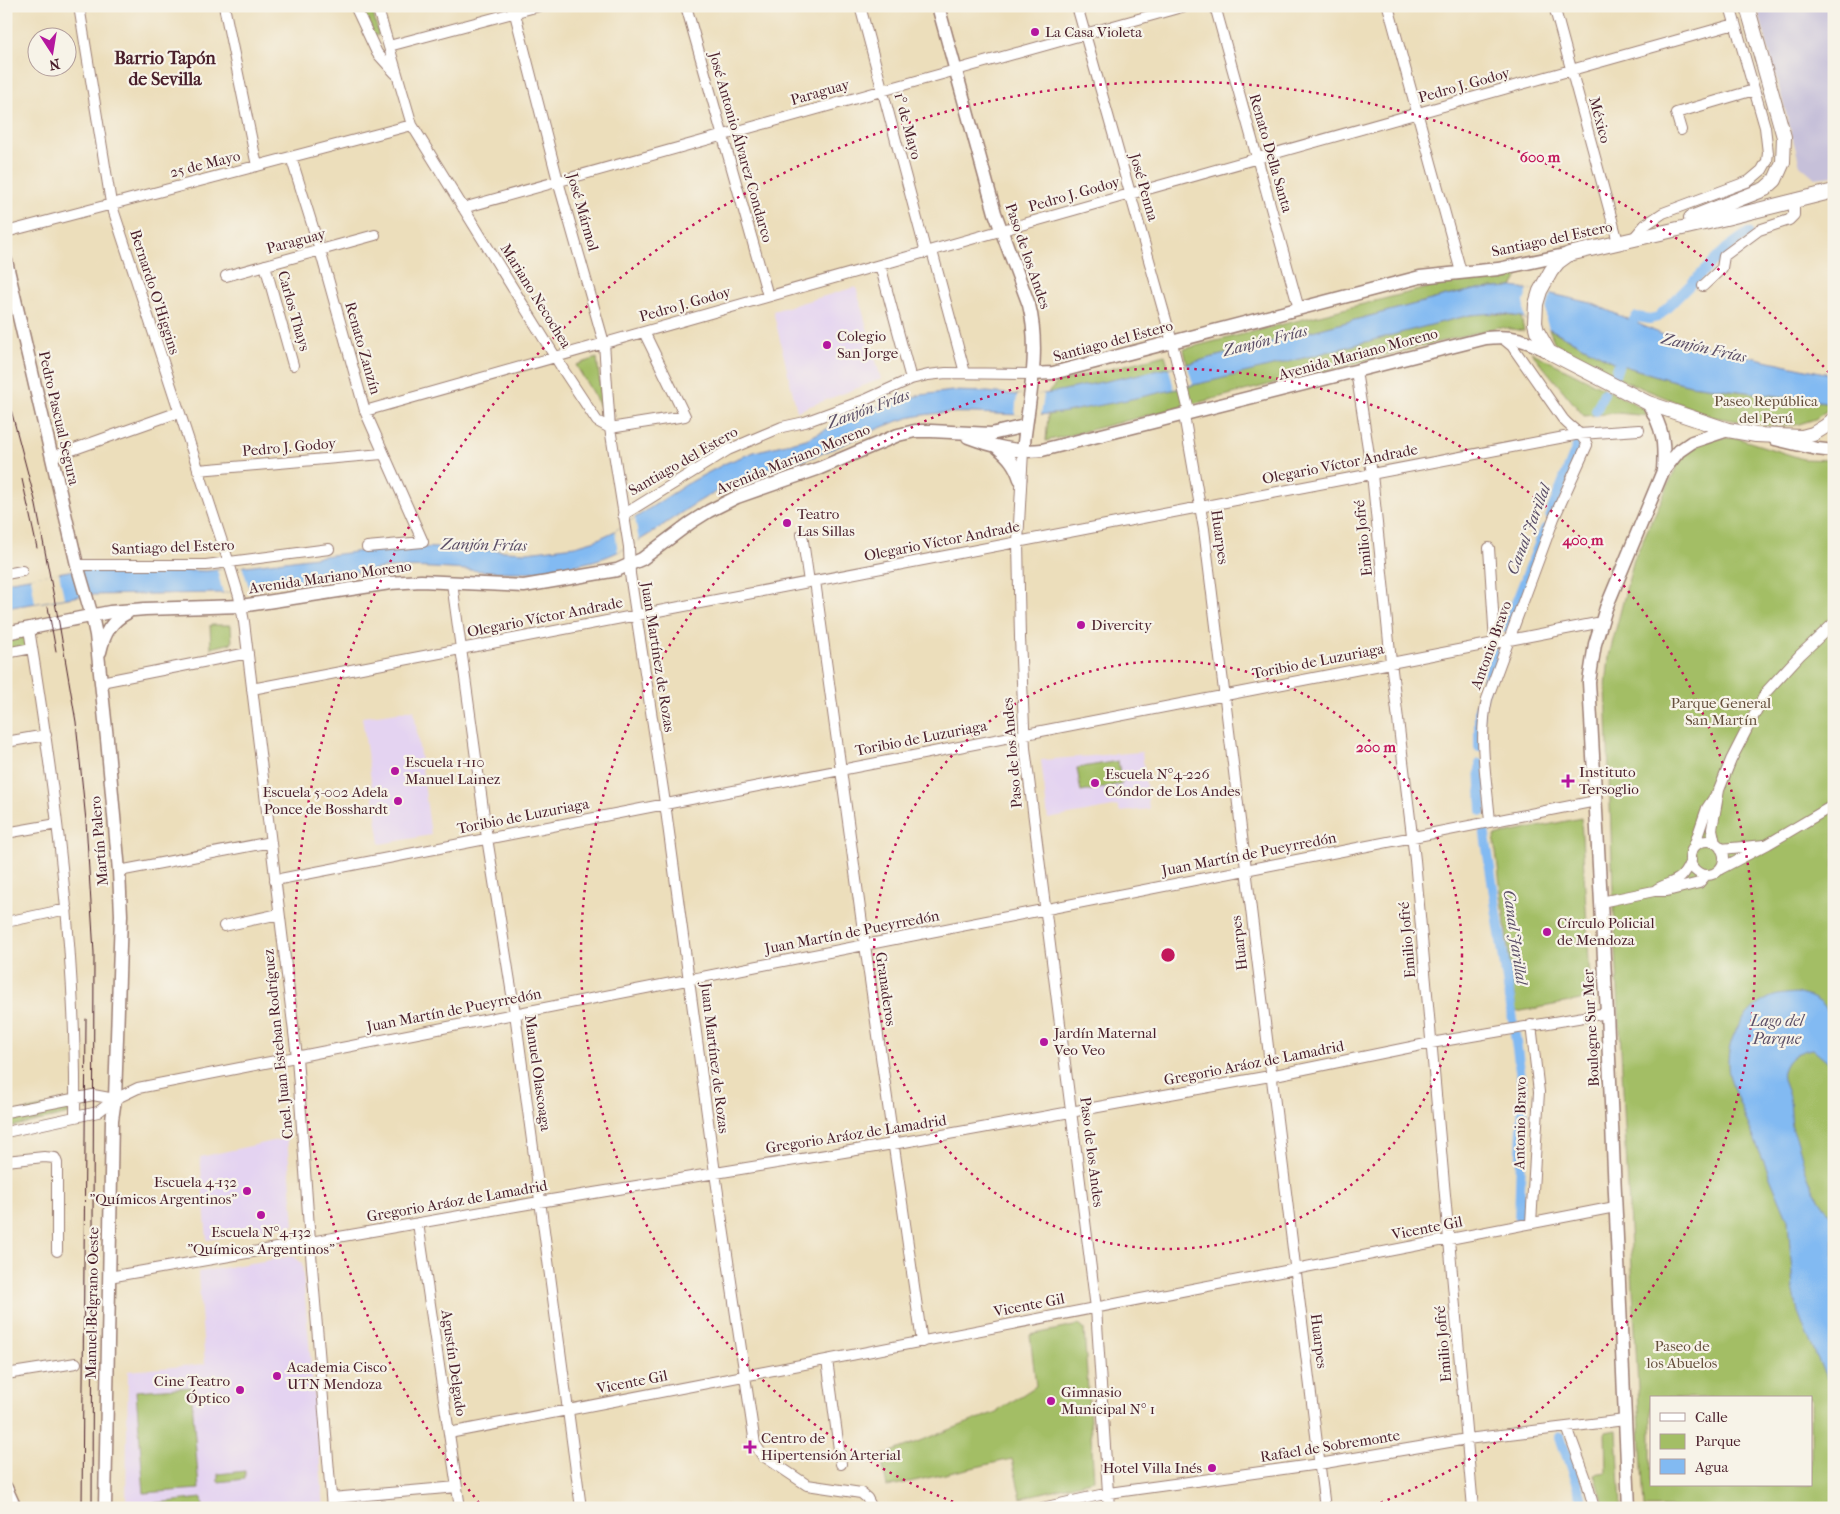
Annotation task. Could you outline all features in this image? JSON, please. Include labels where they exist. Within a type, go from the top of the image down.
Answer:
[{"type":"highway","points":[[1639,237],[1765,189],[1780,171],[1785,155],[1784,137],[1748,6]]},
{"type":"highway","name":"Santiago del Estero","points":[[1569,254],[1834,191]]},
{"type":"highway","points":[[1549,352],[1535,323],[1536,304],[1540,291],[1551,271],[1558,262],[1569,254]]},
{"type":"highway","name":"Avenida Mariano Moreno","points":[[1549,352],[1648,403],[1728,430],[1802,437],[1813,434],[1834,419]]},
{"type":"main road","name":"Paso de los Andes","points":[[938,6],[1001,231],[1033,319],[1032,374],[1023,451]]},
{"type":"main road","name":"Santiago del Estero","points":[[1032,374],[1053,374],[1299,308],[1420,278],[1506,268],[1569,254]]},
{"type":"main road","name":"Pedro Pascual Segura","points":[[6,261],[79,572]]},
{"type":"main road","name":"Avenida Mariano Moreno","points":[[956,433],[997,447],[1023,451],[1050,448],[1486,338],[1501,337],[1527,340],[1549,352]]},
{"type":"main road","name":"Boulogne Sur Mer","points":[[1648,403],[1657,419],[1665,447],[1663,471]]},
{"type":"main road","name":"Avenida Mariano Moreno","points":[[6,633],[133,610],[241,606],[390,583],[452,583],[508,586],[541,584],[617,570],[630,566],[642,559],[696,519],[737,497],[820,468],[898,435],[922,431],[991,434],[1026,421]]},
{"type":"main road","name":"Boulogne Sur Mer","points":[[1628,1508],[1607,1013],[1590,682],[1595,644],[1602,622],[1663,471],[1679,450],[1692,442],[1728,430]]},
{"type":"main road","points":[[1756,434],[1808,448],[1834,451]]},
{"type":"main road","points":[[997,447],[1016,466],[1020,479]]},
{"type":"main road","name":"Martín Palero","points":[[79,572],[92,616],[99,662],[119,871],[121,930],[115,1099]]},
{"type":"main road","points":[[99,662],[101,648],[108,628],[121,616],[133,610]]},
{"type":"main road","name":"Manuel Belgrano Oeste","points":[[105,1508],[112,1120],[115,1099]]},
{"type":"main road","points":[[6,1488],[15,1508]]},
{"type":"street","name":"Bernardo O'Higgins","points":[[79,6],[111,204],[234,579]]},
{"type":"street","points":[[224,6],[257,166]]},
{"type":"street","name":"Mariano Necochea","points":[[355,6],[377,53],[397,76]]},
{"type":"street","name":"Mariano Necochea","points":[[377,6],[412,125],[597,421],[610,428]]},
{"type":"street","points":[[389,46],[514,10],[539,6]]},
{"type":"street","name":"José Antonio Álvarez Condarco","points":[[686,6],[768,296]]},
{"type":"street","name":"1° de Mayo","points":[[860,6],[965,373]]},
{"type":"street","name":"José Penna","points":[[1077,6],[1182,382]]},
{"type":"street","name":"Paraguay","points":[[463,208],[1185,6]]},
{"type":"street","name":"Renato Della Santa","points":[[1215,6],[1299,308]]},
{"type":"street","points":[[1388,6],[1460,272]]},
{"type":"street","name":"México","points":[[1554,6],[1618,242]]},
{"type":"street","points":[[1682,130],[1676,113],[1754,90],[1730,6]]},
{"type":"street","name":"José Mármol","points":[[514,10],[558,181],[604,343],[610,428]]},
{"type":"street","name":"Pedro J. Godoy","points":[[365,411],[1735,24]]},
{"type":"street","name":"Santiago del Estero","points":[[1639,237],[1645,225],[1663,213],[1749,181],[1762,170],[1768,153],[1765,127],[1754,90]]},
{"type":"street","name":"25 de Mayo","points":[[6,232],[412,125]]},
{"type":"street","name":"Renato Zanzín","points":[[291,157],[320,250],[365,411],[382,454],[423,542],[367,547]]},
{"type":"street","points":[[1703,286],[1722,268],[1724,256],[1759,230],[1789,220],[1794,215],[1792,201]]},
{"type":"street","name":"Paraguay","points":[[226,276],[375,235]]},
{"type":"street","name":"Carlos Thays","points":[[265,265],[293,365]]},
{"type":"street","points":[[880,265],[911,380]]},
{"type":"street","points":[[624,520],[610,428],[684,416],[644,332]]},
{"type":"street","points":[[1501,337],[1512,346],[1568,426],[1580,434]]},
{"type":"street","name":"Emilio Jofré","points":[[1356,371],[1372,474],[1391,662],[1413,838],[1473,1508]]},
{"type":"street","name":"Santiago del Estero","points":[[624,520],[728,450],[782,427],[805,422],[865,400],[911,380],[928,375],[965,373],[1032,374]]},
{"type":"street","name":"Huarpes","points":[[1182,382],[1188,407],[1184,415],[1200,506],[1325,1508]]},
{"type":"street","points":[[52,457],[179,412]]},
{"type":"street","name":"Olegario Víctor Andrade","points":[[252,688],[1580,434],[1639,430]]},
{"type":"street","name":"Antonio Bravo","points":[[1490,822],[1483,741],[1485,711],[1508,640],[1554,518],[1587,444],[1580,434]]},
{"type":"street","name":"Paso de los Andes","points":[[1023,451],[1018,542],[1024,733],[1096,1308],[1109,1508]]},
{"type":"street","name":"Pedro J. Godoy","points":[[198,470],[382,454]]},
{"type":"street","name":"Juan Martínez de Rozas","points":[[624,520],[715,1173],[755,1444],[762,1455],[806,1485],[861,1493],[868,1498],[872,1508]]},
{"type":"street","name":"Granaderos","points":[[802,534],[812,581],[841,769],[922,1342]]},
{"type":"street","name":"Santiago del Estero","points":[[79,572],[206,565],[230,566],[329,548]]},
{"type":"street","points":[[1489,548],[1495,642]]},
{"type":"street","points":[[6,574],[22,571]]},
{"type":"street","name":"Cnel. Juan Esteban Rodríguez","points":[[234,579],[241,606],[248,653],[297,1057],[310,1242],[332,1503]]},
{"type":"street","name":"Manuel Olascoaga","points":[[452,583],[487,838],[515,1013],[581,1508]]},
{"type":"street","name":"Toribio de Luzuriaga","points":[[275,880],[1602,622]]},
{"type":"street","points":[[1691,860],[1698,872],[1706,875],[1716,873],[1724,864],[1724,857],[1718,846],[1713,824],[1719,790],[1731,760],[1766,692],[1800,655],[1834,623]]},
{"type":"street","points":[[29,629],[46,735],[67,909],[75,1117]]},
{"type":"street","points":[[6,653],[32,648]]},
{"type":"street","points":[[101,682],[248,653]]},
{"type":"street","points":[[6,742],[46,735]]},
{"type":"street","points":[[1654,891],[1666,884],[1679,880],[1686,873],[1707,808],[1719,790]]},
{"type":"street","name":"Juan Martín de Pueyrredón","points":[[6,1132],[98,1112],[115,1099],[138,1088],[1596,801]]},
{"type":"street","points":[[1720,869],[1768,844],[1834,805]]},
{"type":"street","points":[[6,833],[57,824]]},
{"type":"street","points":[[119,871],[270,842]]},
{"type":"street","points":[[1693,849],[1703,842],[1718,846],[1768,844]]},
{"type":"street","points":[[1601,902],[1654,891],[1667,891],[1699,883],[1706,875]]},
{"type":"street","points":[[6,922],[67,909]]},
{"type":"street","points":[[224,926],[280,914]]},
{"type":"street","name":"Gregorio Aráoz de Lamadrid","points":[[109,1277],[539,1202],[893,1144],[1270,1076],[1431,1043],[1607,1013]]},
{"type":"street","name":"Antonio Bravo","points":[[1531,1025],[1539,1092],[1531,1223]]},
{"type":"street","points":[[6,1112],[98,1095],[115,1099]]},
{"type":"street","points":[[6,1161],[44,1157],[55,1158],[57,1163],[57,1251]]},
{"type":"street","name":"Vicente Gil","points":[[449,1433],[1615,1207]]},
{"type":"street","name":"Agustín Delgado","points":[[418,1223],[460,1508]]},
{"type":"street","points":[[826,1360],[841,1464]]},
{"type":"street","points":[[6,1374],[76,1363]]},
{"type":"street","name":"Rafael de Sobremonte","points":[[1042,1508],[1109,1493],[1319,1464],[1466,1439],[1624,1420]]},
{"type":"street","points":[[1567,1427],[1586,1479],[1594,1508]]},
{"type":"street","points":[[332,1503],[457,1487]]},
{"type":"shaded area","points":[[1757,6],[1834,6],[1834,176],[1815,178],[1800,165]]},
{"type":"shaded area","name":"Colegio San Jorge","points":[[856,287],[881,379],[797,411],[773,311]]},
{"type":"shaded area","points":[[414,710],[431,835],[380,844],[362,717]]},
{"type":"shaded area","name":"Escuela N°4-226 Cóndor de Los Andes","points":[[1142,752],[1149,809],[1120,812],[1118,806],[1048,819],[1041,760]]},
{"type":"shaded area","name":"Escuela 4-132 \"Químicos Argentinos\"","points":[[287,1138],[294,1225],[207,1240],[200,1157]]},
{"type":"shaded area","points":[[293,1256],[302,1263],[324,1508],[126,1508],[128,1371],[205,1364],[198,1272]]},
{"type":"green space","points":[[361,6],[371,6],[379,35],[374,36]]},
{"type":"green space","points":[[1520,273],[1512,287],[1479,289],[1446,296],[1187,364],[1184,349],[1467,278]]},
{"type":"green space","points":[[1485,313],[1521,317],[1524,331],[1498,327],[1046,441],[1048,415],[1183,387],[1470,315]]},
{"type":"green space","name":"Paseo República del Perú","points":[[1549,329],[1618,364],[1667,379],[1691,385],[1834,403],[1815,419],[1796,425],[1764,425],[1713,417],[1622,380],[1555,344]]},
{"type":"green space","points":[[1531,352],[1641,407],[1649,416],[1617,413],[1584,416]]},
{"type":"green space","points":[[1165,355],[1169,368],[1047,394],[1058,382]]},
{"type":"green space","points":[[597,358],[603,411],[576,365]]},
{"type":"green space","name":"Parque General San Martín","points":[[1716,438],[1737,438],[1803,459],[1834,460],[1834,1508],[1644,1508],[1613,890],[1606,687],[1609,656],[1634,559],[1684,451]]},
{"type":"green space","points":[[210,625],[231,625],[232,643],[211,648]]},
{"type":"green space","points":[[29,629],[32,648],[6,653],[6,633]]},
{"type":"green space","points":[[1118,761],[1122,784],[1081,792],[1077,768]]},
{"type":"green space","name":"Círculo Policial de Mendoza","points":[[1581,818],[1591,998],[1516,1012],[1494,836]]},
{"type":"green space","points":[[70,1101],[69,1114],[6,1128],[6,1115]]},
{"type":"green space","name":"Gimnasio Municipal N° 1","points":[[1079,1325],[1084,1329],[1094,1480],[1021,1498],[1012,1459],[887,1487],[881,1456],[996,1412],[1036,1386],[1030,1335]]},
{"type":"green space","points":[[191,1387],[199,1489],[144,1493],[136,1391]]},
{"type":"green space","points":[[1617,1430],[1621,1508],[1605,1508],[1595,1474],[1606,1472],[1605,1432]]},
{"type":"green space","points":[[245,1471],[245,1479],[218,1482],[218,1474]]},
{"type":"green space","points":[[202,1498],[203,1508],[140,1508],[140,1505]]},
{"type":"water","name":"Zanjón Frías","points":[[1512,287],[1591,303],[1677,341],[1834,375],[1834,403],[1691,385],[1618,364],[1544,326],[1521,317],[1495,313],[1470,315],[1218,379],[1066,412],[1027,415],[947,413],[908,418],[829,451],[798,462],[764,470],[744,478],[697,502],[625,548],[609,556],[568,567],[526,572],[402,567],[384,568],[223,593],[86,595],[6,608],[6,582],[86,569],[207,571],[370,550],[417,547],[527,552],[575,546],[596,540],[615,531],[687,484],[726,463],[754,452],[806,439],[884,404],[921,395],[952,391],[1029,396],[1050,393],[1187,364],[1446,296],[1479,289]]},
{"type":"water","name":"Lago del Parque","points":[[1796,993],[1813,998],[1823,1005],[1832,1021],[1835,1041],[1834,1070],[1831,1065],[1812,1049],[1798,1053],[1791,1058],[1783,1071],[1783,1081],[1790,1101],[1793,1131],[1807,1175],[1821,1202],[1834,1218],[1834,1388],[1825,1375],[1798,1312],[1793,1288],[1788,1220],[1733,1088],[1728,1068],[1730,1044],[1745,1017],[1760,1003],[1769,998]]},
{"type":"pier","points":[[1528,289],[1551,293],[1546,309],[1546,320],[1549,329],[1524,318],[1524,302]]},
{"type":"pier","points":[[1187,364],[1193,384],[1174,389],[1169,368]]},
{"type":"pier","points":[[1044,394],[1041,416],[1015,415],[1017,395]]},
{"type":"pier","points":[[635,518],[639,541],[618,552],[615,531]]},
{"type":"pier","points":[[242,566],[250,590],[223,593],[217,570]]},
{"type":"pier","points":[[59,572],[64,598],[35,603],[31,577]]},
{"type":"waterway","name":"Canal Jarillal","points":[[1633,321],[1636,317],[1650,319],[1658,317],[1727,248],[1748,233]]},
{"type":"waterway","name":"Canal Jarillal","points":[[1615,375],[1619,364]]},
{"type":"waterway","name":"Canal Jarillal","points":[[1596,411],[1604,393]]},
{"type":"waterway","name":"Canal Jarillal","points":[[1550,515],[1579,441]]},
{"type":"waterway","name":"Canal Jarillal","points":[[1506,628],[1545,529]]},
{"type":"waterway","name":"Canal Jarillal","points":[[1479,747],[1479,709],[1495,653]]},
{"type":"waterway","name":"Canal Jarillal","points":[[1480,764],[1482,811]]},
{"type":"waterway","name":"Canal Jarillal","points":[[1484,828],[1513,1020]]},
{"type":"waterway","name":"Canal Jarillal","points":[[1515,1035],[1523,1091],[1519,1220]]},
{"type":"waterway","name":"Canal Jarillal","points":[[1560,1437],[1585,1508]]},
{"type":"tram line","points":[[6,391],[35,500],[59,623],[76,722],[86,821],[94,953],[92,1508]]},
{"type":"tram line","points":[[22,479],[37,548]]},
{"type":"tram line","points":[[48,607],[56,651]]},
{"type":"tram line","points":[[82,1508],[86,1019]]},
{"type":"place","name":"La Casa Violeta","points":[[1035,32]]},
{"type":"place","name":"Colegio San Jorge","points":[[827,345]]},
{"type":"place","name":"Teatro Las Sillas","points":[[787,523]]},
{"type":"place","name":"Divercity","points":[[1081,625]]},
{"type":"place","name":"Escuela 1-110 Manuel Lainez","points":[[395,771]]},
{"type":"place","name":"Instituto Tersoglio","points":[[1568,781]]},
{"type":"place","name":"Escuela N°4-226 Cóndor de Los Andes","points":[[1095,783]]},
{"type":"place","name":"Escuela 5-002 Adela Ponce de Bosshardt","points":[[398,801]]},
{"type":"place","name":"Círculo Policial de Mendoza","points":[[1547,932]]},
{"type":"place","name":"Jardín Maternal Veo Veo","points":[[1044,1042]]},
{"type":"place","name":"Escuela 4-132 \"Químicos Argentinos\"","points":[[247,1191]]},
{"type":"place","name":"Escuela N°4-132 \"Químicos Argentinos\"","points":[[261,1215]]},
{"type":"place","name":"Academia Cisco UTN Mendoza","points":[[277,1376]]},
{"type":"place","name":"Cine Teatro Óptico","points":[[240,1390]]},
{"type":"place","name":"Gimnasio Municipal N° 1","points":[[1051,1401]]},
{"type":"place","name":"Centro de Hipertensión Arterial","points":[[750,1447]]},
{"type":"place","name":"Hotel Villa Inés","points":[[1212,1468]]},
{"type":"district","name":"Barrio Tapón de Sevilla","points":[[165,68]]},
{"type":"park label","name":"Paseo de los Abuelos","points":[[1682,1354]]}]
